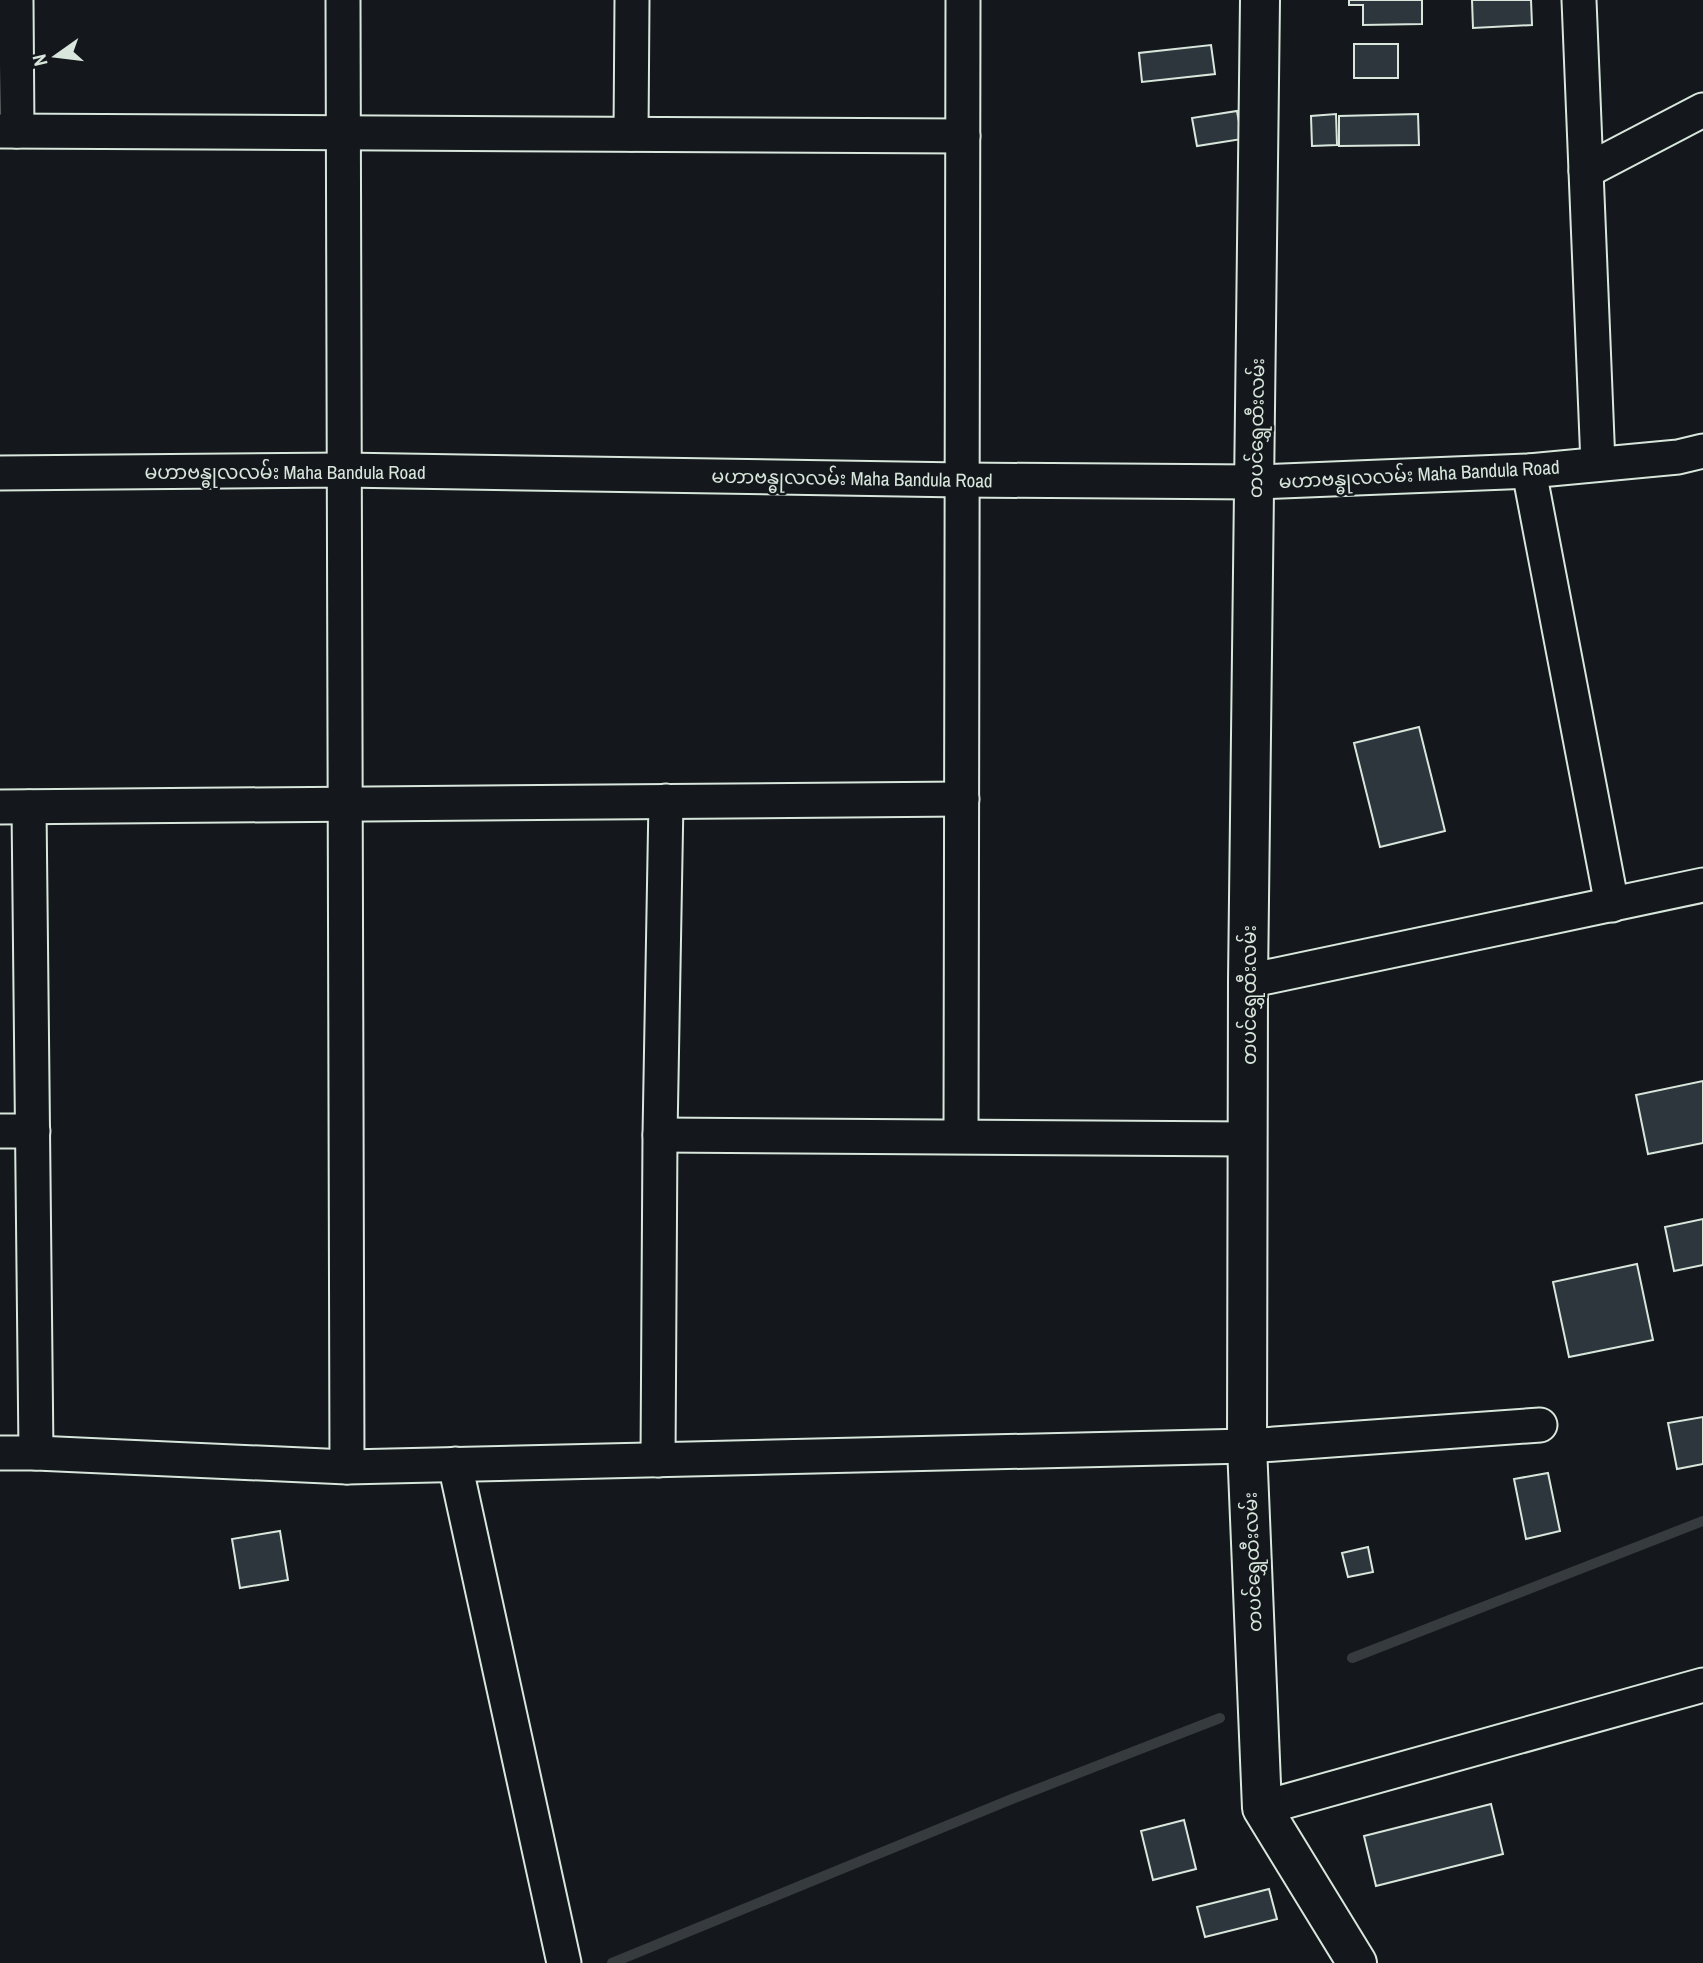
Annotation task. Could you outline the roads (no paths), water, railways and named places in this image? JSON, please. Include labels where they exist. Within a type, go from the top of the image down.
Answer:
[{"type":"street","points":[[16,0],[8,131],[963,136]]},
{"type":"street","points":[[343,0],[347,1467]]},
{"type":"street","points":[[631,134],[632,0]]},
{"type":"street","points":[[961,1136],[963,0]]},
{"type":"street","name":"တပင်ရွှေထီးလမ်း","points":[[1260,0],[1248,981],[1247,1446],[1262,1808],[1357,1963]]},
{"type":"street","points":[[1579,0],[1598,464]]},
{"type":"street","points":[[1586,172],[1703,110]]},
{"type":"street","name":"မဟာဗန္ဓုလလမ်း Maha Bandula Road","points":[[0,473],[343,470],[1255,482],[1528,471],[1678,457],[1703,452]]},
{"type":"street","points":[[1528,471],[1612,905]]},
{"type":"street","points":[[36,1453],[33,1130],[15,807],[962,799]]},
{"type":"street","points":[[658,1460],[666,801]]},
{"type":"street","points":[[1248,981],[1703,885]]},
{"type":"street","points":[[0,1131],[33,1130]]},
{"type":"street","points":[[660,1135],[1248,1139]]},
{"type":"street","points":[[0,1453],[347,1467],[1247,1446],[1540,1425]]},
{"type":"street","points":[[455,1464],[564,1963]]},
{"type":"street","points":[[1262,1808],[1703,1685]]},
{"type":"waterway","points":[[1352,1658],[1703,1521]]},
{"type":"waterway","points":[[612,1963],[1017,1797],[1220,1718]]}]
